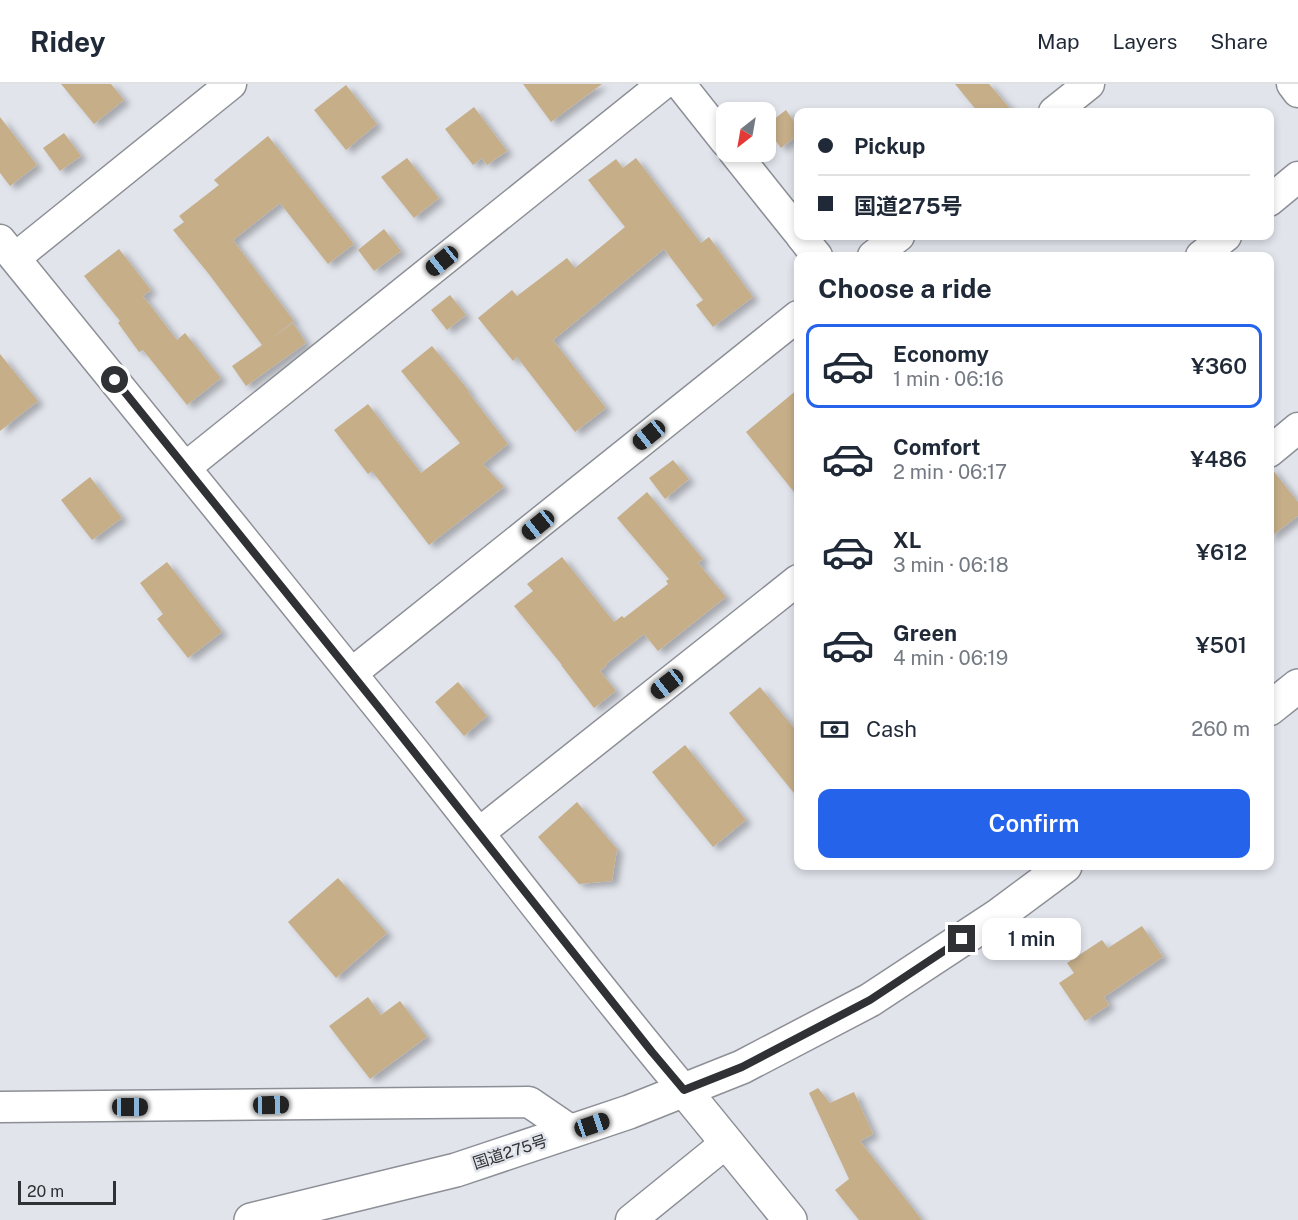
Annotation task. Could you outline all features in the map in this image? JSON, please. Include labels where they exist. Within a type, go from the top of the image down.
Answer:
[{"type":"main road","points":[[1274,705],[1298,686]]},
{"type":"main road","name":"国道275号","points":[[251,1220],[456,1170],[629,1112],[742,1067],[870,1000],[999,915],[1060,870]]},
{"type":"main road","points":[[684,1090],[790,1220]]},
{"type":"street","points":[[231,84],[7,249],[352,673],[684,1090]]},
{"type":"street","points":[[186,467],[663,84]]},
{"type":"street","points":[[680,84],[716,129]]},
{"type":"street","points":[[1059,108],[1089,84]]},
{"type":"street","points":[[1292,84],[1298,92]]},
{"type":"street","points":[[742,162],[794,228]]},
{"type":"street","points":[[1274,197],[1298,177]]},
{"type":"street","points":[[804,240],[814,252]]},
{"type":"street","points":[[878,252],[894,240]]},
{"type":"street","points":[[1206,252],[1221,240]]},
{"type":"street","points":[[352,673],[794,319]]},
{"type":"street","points":[[1274,448],[1298,428]]},
{"type":"street","points":[[479,833],[794,583]]},
{"type":"street","points":[[0,1107],[529,1102],[573,1132]]},
{"type":"street","points":[[631,1220],[726,1143]]},
{"type":"building","points":[[61,84],[111,84],[124,100],[94,124]]},
{"type":"building","points":[[523,84],[602,84],[551,122]]},
{"type":"building","points":[[955,84],[989,84],[1010,108],[975,108]]},
{"type":"building","points":[[346,85],[377,124],[346,150],[314,110]]},
{"type":"building","points":[[474,107],[507,151],[487,165],[482,158],[473,165],[445,129]]},
{"type":"building","points":[[786,110],[794,121],[794,138],[781,148],[776,141],[776,118]]},
{"type":"building","points":[[0,117],[37,165],[10,186],[0,173]]},
{"type":"building","points":[[64,133],[81,156],[60,171],[43,148]]},
{"type":"building","points":[[268,136],[354,244],[328,264],[280,203],[233,240],[294,321],[268,341],[293,323],[306,343],[246,386],[232,366],[262,345],[173,230],[184,222],[179,216],[219,185],[214,180]]},
{"type":"building","points":[[407,158],[439,198],[414,218],[381,177]]},
{"type":"building","points":[[636,158],[701,243],[709,237],[753,297],[713,327],[696,305],[703,300],[664,249],[553,340],[606,408],[575,432],[517,357],[513,361],[478,318],[512,290],[517,296],[567,258],[575,268],[625,227],[588,180],[616,159],[623,168]]},
{"type":"building","points":[[384,229],[401,251],[374,271],[358,250]]},
{"type":"building","points":[[119,249],[151,290],[143,296],[177,340],[185,333],[221,378],[187,405],[143,350],[139,352],[118,323],[120,321],[84,276]]},
{"type":"building","points":[[450,295],[466,315],[447,330],[431,310]]},
{"type":"building","points":[[432,346],[508,444],[483,464],[504,487],[429,545],[372,471],[368,474],[334,430],[368,404],[421,473],[460,443],[401,371]]},
{"type":"building","points":[[0,354],[38,401],[0,431]]},
{"type":"building","points":[[794,392],[794,492],[746,432]]},
{"type":"building","points":[[673,460],[689,479],[665,499],[649,478]]},
{"type":"building","points":[[1274,472],[1298,502],[1298,516],[1274,534]]},
{"type":"building","points":[[90,477],[122,518],[92,540],[61,500]]},
{"type":"building","points":[[647,492],[703,559],[698,563],[726,597],[658,651],[644,634],[606,664],[600,671],[616,691],[594,708],[514,606],[533,591],[527,584],[562,557],[614,622],[622,616],[624,618],[668,584],[666,581],[669,579],[617,518]]},
{"type":"building","points":[[167,562],[222,632],[188,658],[157,619],[163,614],[140,583]]},
{"type":"building","points":[[458,682],[487,716],[464,736],[435,702]]},
{"type":"building","points":[[760,687],[794,728],[794,793],[729,713]]},
{"type":"building","points":[[685,745],[746,820],[713,847],[652,772]]},
{"type":"building","points":[[577,802],[617,849],[612,881],[579,884],[538,837]]},
{"type":"building","points":[[338,878],[387,933],[336,978],[288,922]]},
{"type":"building","points":[[1142,926],[1163,957],[1104,997],[1109,1005],[1085,1021],[1059,983],[1074,973],[1067,963],[1102,940],[1108,948]]},
{"type":"building","points":[[368,997],[381,1015],[400,1001],[427,1037],[370,1079],[329,1026]]},
{"type":"building","points":[[818,1088],[830,1103],[854,1092],[873,1134],[860,1141],[922,1220],[859,1220],[835,1190],[849,1179],[809,1093]]},
{"type":"route","points":[[115,380],[684,1090],[742,1067],[870,1000],[962,939]]}]
